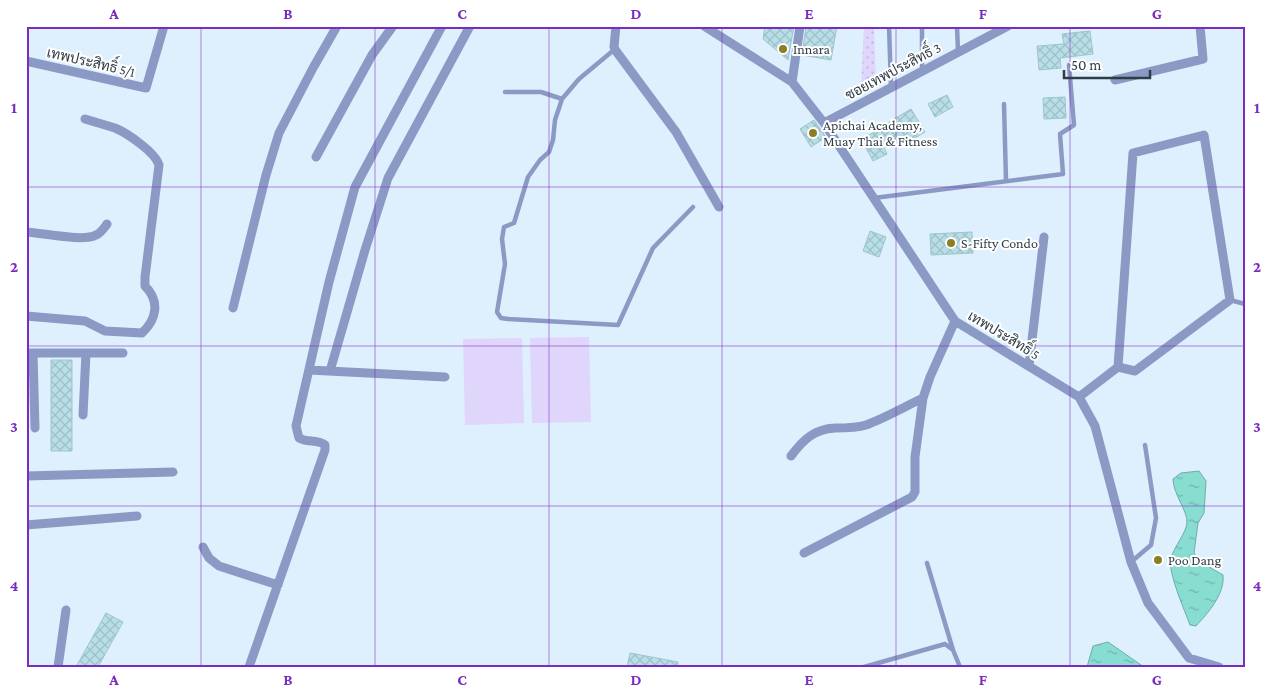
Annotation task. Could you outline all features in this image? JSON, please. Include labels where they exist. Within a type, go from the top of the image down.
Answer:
[{"type":"street","name":"เทพประสิทธิ์ 5/1","points":[[26,61],[146,88],[164,26]]},
{"type":"street","points":[[233,308],[266,175],[279,133],[337,26]]},
{"type":"street","points":[[316,158],[372,55],[393,26]]},
{"type":"street","points":[[249,667],[325,450],[325,445],[322,442],[302,440],[297,434],[296,426],[329,282],[355,187],[442,26]]},
{"type":"street","points":[[330,371],[388,178],[470,26]]},
{"type":"street","points":[[616,26],[615,49],[676,132],[718,207]]},
{"type":"street","points":[[792,82],[800,26]]},
{"type":"street","name":"ซอยเทพประสิทธิ์ 3","points":[[824,123],[1008,26]]},
{"type":"street","points":[[1115,80],[1203,59],[1200,26]]},
{"type":"street","name":"เทพประสิทธิ์ 5","points":[[707,27],[792,82],[824,123],[955,321],[1079,397],[1095,426],[1131,562],[1148,603],[1189,658]]},
{"type":"street","points":[[26,316],[85,321],[105,331],[142,333],[150,325],[155,309],[153,294],[145,286],[145,277],[160,165],[148,150],[117,129],[85,118]]},
{"type":"street","points":[[1079,397],[1118,367],[1133,153],[1204,135],[1230,300],[1135,371],[1118,367]]},
{"type":"street","points":[[26,232],[84,239],[100,233],[107,224]]},
{"type":"street","points":[[1029,366],[1044,237]]},
{"type":"street","points":[[804,553],[912,497],[923,398],[955,321]]},
{"type":"street","points":[[35,428],[29,353],[123,353]]},
{"type":"street","points":[[83,415],[86,353]]},
{"type":"street","points":[[309,370],[446,377]]},
{"type":"street","points":[[791,456],[802,441],[817,432],[832,428],[855,428],[923,398]]},
{"type":"street","points":[[26,476],[173,472]]},
{"type":"street","points":[[26,525],[137,516]]},
{"type":"street","points":[[203,547],[209,558],[219,566],[278,585]]},
{"type":"street","points":[[58,667],[66,610]]},
{"type":"street","points":[[1186,667],[1189,658],[1218,667]]},
{"type":"lane","points":[[889,26],[890,88]]},
{"type":"lane","points":[[922,26],[922,72]]},
{"type":"lane","points":[[957,26],[958,53]]},
{"type":"lane","points":[[615,49],[579,79],[562,99],[555,120],[553,140],[549,152],[540,160],[528,176],[514,223],[504,227],[502,239],[505,264],[497,312],[501,318],[618,325],[653,248],[693,206]]},
{"type":"lane","points":[[874,198],[1062,174],[1060,134],[1074,125],[1069,64]]},
{"type":"lane","points":[[505,92],[541,92],[562,99]]},
{"type":"lane","points":[[1004,104],[1006,180]]},
{"type":"lane","points":[[1230,300],[1245,304]]},
{"type":"lane","points":[[1131,562],[1151,545],[1156,518],[1145,445]]},
{"type":"lane","points":[[927,564],[960,667]]},
{"type":"lane","points":[[864,667],[934,646],[945,644],[954,650]]},
{"type":"shaded area","points":[[864,26],[874,26],[876,82],[861,88]]},
{"type":"shaded area","points":[[589,337],[591,422],[532,423],[530,338]]},
{"type":"shaded area","points":[[522,338],[524,423],[465,425],[463,339]]},
{"type":"water","points":[[1199,471],[1206,481],[1204,513],[1198,523],[1194,553],[1199,561],[1223,575],[1223,582],[1215,603],[1196,626],[1190,625],[1170,564],[1187,523],[1187,518],[1175,491],[1173,479],[1181,473]]},
{"type":"water","points":[[1108,642],[1144,667],[1087,667],[1093,646]]},
{"type":"building","name":"Innara","points":[[765,26],[794,26],[788,60],[763,39]]},
{"type":"building","points":[[806,26],[837,26],[831,60],[802,55]]},
{"type":"building","points":[[1090,31],[1093,54],[1060,58],[1061,68],[1039,70],[1037,46],[1064,44],[1062,34]]},
{"type":"building","points":[[947,95],[953,107],[935,117],[928,104]]},
{"type":"building","points":[[1065,97],[1066,118],[1044,119],[1043,98]]},
{"type":"building","points":[[911,109],[925,132],[903,145],[898,137],[883,145],[887,154],[873,161],[861,139],[890,124],[889,122]]},
{"type":"building","name":"Apichai Academy, Muay Thai & Fitness","points":[[814,120],[826,137],[811,147],[800,129]]},
{"type":"building","points":[[870,231],[886,237],[879,257],[863,251]]},
{"type":"building","name":"S-Fifty Condo","points":[[972,232],[973,253],[931,255],[930,234]]},
{"type":"building","points":[[51,360],[72,360],[72,451],[51,451]]},
{"type":"building","points":[[106,613],[123,622],[98,667],[76,667]]},
{"type":"building","points":[[630,653],[678,662],[678,667],[627,667]]},
{"type":"place","name":"Innara","points":[[783,49]]},
{"type":"place","name":"Apichai Academy, Muay Thai & Fitness","points":[[813,133]]},
{"type":"place","name":"S-Fifty Condo","points":[[951,243]]},
{"type":"place","name":"Poo Dang","points":[[1158,560]]}]
